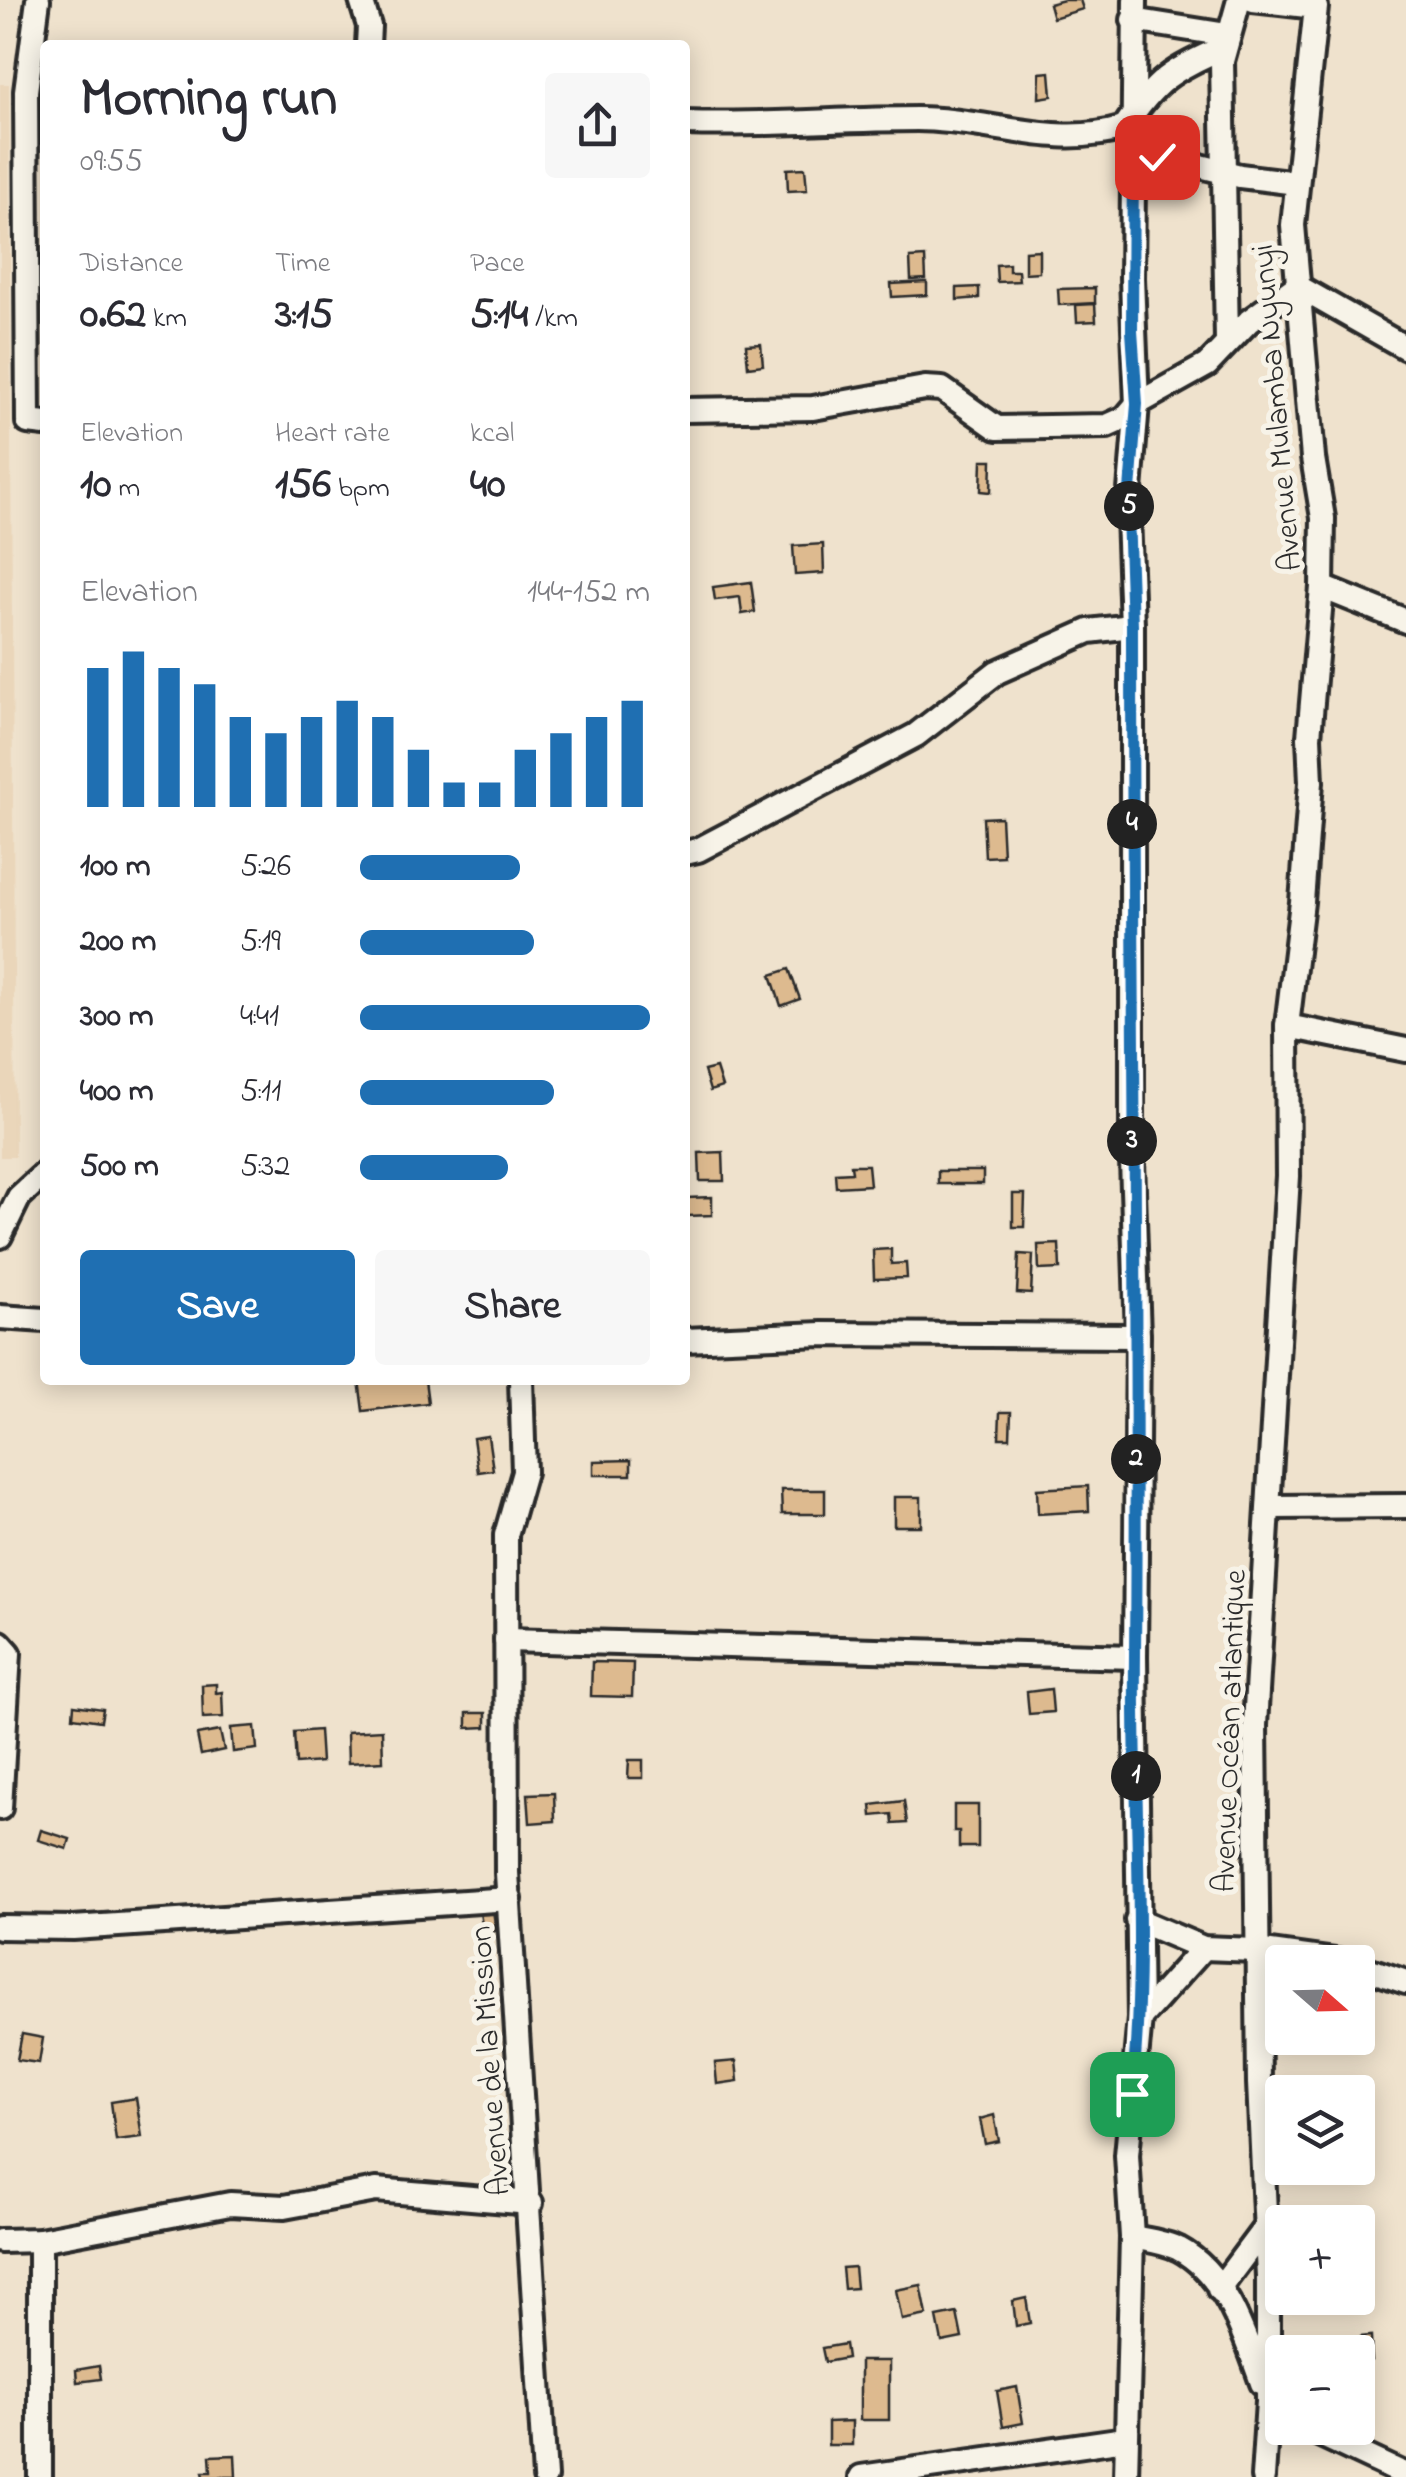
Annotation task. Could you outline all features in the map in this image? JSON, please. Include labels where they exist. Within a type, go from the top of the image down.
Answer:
[{"type":"street","points":[[38,0],[28,422],[40,423]]},
{"type":"street","points":[[361,0],[369,26],[368,40]]},
{"type":"street","points":[[1227,341],[1225,41],[1239,0]]},
{"type":"street","name":"Avenue Mulamba Nyunyi","points":[[1254,0],[1316,7],[1293,225],[1323,518],[1322,586],[1309,737],[1307,844],[1293,986]]},
{"type":"street","points":[[1126,2477],[1132,2237],[1127,2155],[1140,2018],[1135,1658],[1138,1336],[1132,1160],[1132,626],[1128,515],[1137,404],[1132,331],[1134,10],[1225,41]]},
{"type":"street","points":[[690,123],[919,118],[1076,137],[1124,128],[1159,81],[1225,41]]},
{"type":"street","points":[[1133,149],[1225,172],[1297,183]]},
{"type":"street","points":[[690,410],[813,408],[925,388],[942,389],[997,428],[1107,426],[1126,418],[1137,404],[1207,365],[1227,341],[1297,286],[1406,348]]},
{"type":"street","points":[[1322,586],[1406,621]]},
{"type":"street","points":[[690,852],[916,736],[997,672],[1089,632],[1132,626]]},
{"type":"street","name":"Avenue Océan atlantique","points":[[1265,2205],[1256,1950],[1255,1724],[1288,1176],[1287,1026],[1293,986]]},
{"type":"street","points":[[1287,1026],[1406,1050]]},
{"type":"street","points":[[0,1236],[18,1196],[40,1177]]},
{"type":"street","points":[[0,1317],[40,1320]]},
{"type":"street","points":[[690,1340],[822,1334],[1138,1336]]},
{"type":"street","name":"Avenue de la Mission","points":[[521,1385],[524,1472],[506,1535],[510,1899],[546,2477]]},
{"type":"street","points":[[1268,1507],[1406,1506]]},
{"type":"street","points":[[506,1640],[1135,1658]]},
{"type":"street","points":[[0,1643],[9,1653],[0,1808]]},
{"type":"street","points":[[0,1927],[73,1928],[510,1899]]},
{"type":"street","points":[[1137,1920],[1203,1948],[1265,1951]]},
{"type":"street","points":[[1140,2018],[1203,1948]]},
{"type":"street","points":[[1375,1972],[1406,1982]]},
{"type":"street","points":[[0,2240],[40,2240],[230,2204],[284,2207],[376,2190],[531,2203]]},
{"type":"street","points":[[1219,2289],[1265,2227]]},
{"type":"street","points":[[1132,2237],[1180,2249],[1219,2289],[1237,2319],[1265,2384]]},
{"type":"street","points":[[40,2240],[40,2477]]},
{"type":"street","points":[[862,2477],[1124,2438]]},
{"type":"street","name":"Avenue Océan atlantique","points":[[1262,2477],[1268,2445]]},
{"type":"street","points":[[1342,2445],[1406,2475]]},
{"type":"shaded area","points":[[0,84],[9,84],[15,1157],[0,1157]]},
{"type":"building","points":[[1080,0],[1083,9],[1053,18],[1049,4]]},
{"type":"building","points":[[1050,72],[1052,96],[1039,98],[1040,73]]},
{"type":"building","points":[[805,168],[807,190],[788,191],[787,169]]},
{"type":"building","points":[[1039,250],[1039,272],[1025,273],[1025,251]]},
{"type":"building","points":[[925,257],[926,279],[911,280],[910,258]]},
{"type":"building","points":[[1009,264],[1009,271],[1018,271],[1019,281],[997,282],[996,265]]},
{"type":"building","points":[[927,282],[927,295],[892,297],[891,284]]},
{"type":"building","points":[[979,287],[979,298],[957,300],[957,288]]},
{"type":"building","points":[[1095,288],[1095,303],[1059,305],[1058,289]]},
{"type":"building","points":[[1095,304],[1096,321],[1077,322],[1076,305]]},
{"type":"building","points":[[761,344],[763,365],[748,367],[746,345]]},
{"type":"building","points":[[982,460],[992,460],[991,492],[981,491]]},
{"type":"building","points":[[823,544],[824,573],[795,575],[793,546]]},
{"type":"building","points":[[751,582],[755,612],[742,614],[740,597],[715,600],[713,587]]},
{"type":"building","points":[[1001,817],[1003,856],[985,857],[983,818]]},
{"type":"building","points":[[789,969],[800,999],[781,1006],[771,975]]},
{"type":"building","points":[[716,1068],[722,1087],[710,1091],[704,1071]]},
{"type":"building","points":[[723,1152],[724,1181],[700,1181],[699,1153]]},
{"type":"building","points":[[851,1165],[868,1165],[870,1185],[836,1187],[835,1173],[852,1172]]},
{"type":"building","points":[[938,1171],[983,1171],[983,1184],[938,1184]]},
{"type":"building","points":[[1013,1194],[1025,1194],[1024,1227],[1013,1227]]},
{"type":"building","points":[[712,1197],[712,1215],[690,1216],[690,1198]]},
{"type":"building","points":[[1059,1244],[1060,1269],[1039,1270],[1038,1245]]},
{"type":"building","points":[[891,1249],[891,1264],[906,1263],[907,1278],[874,1279],[873,1250]]},
{"type":"building","points":[[1019,1254],[1033,1255],[1031,1294],[1017,1293]]},
{"type":"building","points":[[360,1385],[426,1385],[428,1403],[363,1411]]},
{"type":"building","points":[[1000,1412],[1011,1412],[1010,1438],[999,1438]]},
{"type":"building","points":[[488,1436],[493,1470],[478,1472],[473,1438]]},
{"type":"building","points":[[631,1460],[631,1475],[594,1475],[594,1461]]},
{"type":"building","points":[[1088,1486],[1089,1511],[1038,1514],[1037,1489]]},
{"type":"building","points":[[781,1490],[825,1490],[825,1514],[782,1514]]},
{"type":"building","points":[[894,1497],[921,1497],[921,1526],[894,1526]]},
{"type":"building","points":[[592,1662],[633,1663],[632,1697],[591,1696]]},
{"type":"building","points":[[216,1684],[216,1693],[222,1692],[223,1717],[203,1718],[202,1685]]},
{"type":"building","points":[[1051,1689],[1053,1712],[1029,1714],[1027,1692]]},
{"type":"building","points":[[74,1705],[103,1709],[101,1721],[73,1717]]},
{"type":"building","points":[[467,1713],[486,1713],[486,1727],[467,1728]]},
{"type":"building","points":[[255,1726],[257,1749],[233,1752],[231,1728]]},
{"type":"building","points":[[319,1730],[321,1762],[296,1764],[294,1732]]},
{"type":"building","points":[[382,1730],[383,1761],[348,1763],[347,1732]]},
{"type":"building","points":[[220,1731],[224,1750],[201,1755],[197,1735]]},
{"type":"building","points":[[629,1760],[643,1760],[643,1778],[628,1778]]},
{"type":"building","points":[[554,1793],[555,1821],[530,1823],[528,1794]]},
{"type":"building","points":[[904,1801],[907,1823],[893,1824],[892,1814],[872,1816],[871,1805]]},
{"type":"building","points":[[954,1805],[978,1805],[978,1847],[959,1847],[959,1831],[954,1831]]},
{"type":"building","points":[[41,1830],[70,1839],[67,1849],[38,1840]]},
{"type":"building","points":[[493,1910],[496,1931],[483,1933],[480,1912]]},
{"type":"building","points":[[22,2034],[43,2038],[39,2063],[17,2060]]},
{"type":"building","points":[[736,2061],[738,2081],[717,2084],[715,2063]]},
{"type":"building","points":[[136,2098],[142,2137],[116,2140],[111,2102]]},
{"type":"building","points":[[994,2115],[999,2141],[985,2144],[980,2119]]},
{"type":"building","points":[[854,2267],[856,2288],[844,2289],[842,2268]]},
{"type":"building","points":[[921,2285],[927,2315],[902,2320],[896,2290]]},
{"type":"building","points":[[1026,2298],[1030,2323],[1016,2326],[1013,2301]]},
{"type":"building","points":[[957,2313],[962,2338],[942,2342],[937,2317]]},
{"type":"building","points":[[845,2344],[847,2358],[825,2362],[822,2348]]},
{"type":"building","points":[[860,2361],[889,2361],[889,2420],[860,2420]]},
{"type":"building","points":[[99,2366],[101,2379],[77,2382],[76,2370]]},
{"type":"building","points":[[1017,2387],[1023,2423],[1003,2427],[997,2391]]},
{"type":"building","points":[[852,2421],[852,2445],[828,2445],[828,2422]]},
{"type":"building","points":[[235,2455],[236,2477],[204,2477],[203,2472],[211,2472],[210,2456]]},
{"type":"route","points":[[1132,2094],[1140,2018],[1135,1658],[1138,1336],[1132,1160],[1132,626],[1128,593],[1128,515],[1137,404],[1132,331],[1133,149],[1157,157]]}]
